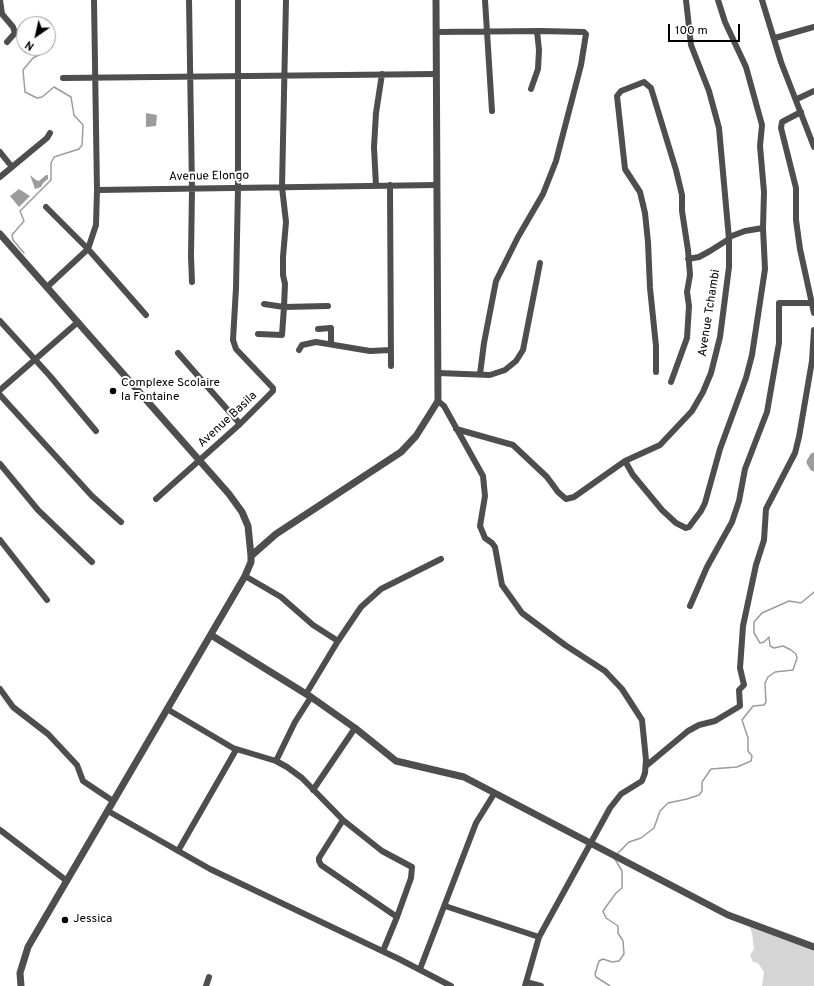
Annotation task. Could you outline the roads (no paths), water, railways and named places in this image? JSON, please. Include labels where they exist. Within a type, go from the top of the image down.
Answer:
[{"type":"street","points":[[0,0],[2,14],[13,27],[15,33],[7,42]]},
{"type":"street","points":[[47,287],[88,249],[96,225],[97,78],[94,0]]},
{"type":"street","points":[[189,0],[192,189],[190,256],[192,282]]},
{"type":"street","points":[[238,0],[238,188]]},
{"type":"street","points":[[258,334],[282,335],[285,284],[283,275],[283,257],[286,222],[282,187],[286,76],[286,0]]},
{"type":"street","points":[[251,556],[276,534],[401,452],[416,436],[438,401],[436,0]]},
{"type":"street","points":[[485,0],[492,111]]},
{"type":"street","name":"Avenue Tchambi","points":[[456,429],[513,445],[547,477],[558,492],[566,499],[574,497],[625,461],[660,445],[692,411],[704,392],[711,373],[720,337],[729,267],[729,238],[719,128],[709,91],[691,45],[686,0]]},
{"type":"street","points":[[625,461],[633,475],[662,510],[676,523],[686,528],[689,527],[701,512],[705,503],[720,449],[746,378],[752,355],[765,268],[763,228],[764,192],[760,146],[762,125],[746,67],[725,22],[718,0]]},
{"type":"street","points":[[762,0],[775,38],[781,62],[797,99],[814,147]]},
{"type":"street","points":[[775,38],[814,27]]},
{"type":"street","points":[[531,89],[538,69],[539,50],[537,31]]},
{"type":"street","points":[[436,32],[584,32],[586,42],[556,161],[543,194],[496,281],[484,343],[480,374]]},
{"type":"street","points":[[376,186],[374,147],[376,113],[382,74]]},
{"type":"street","points":[[63,78],[436,74]]},
{"type":"street","points":[[656,372],[656,346],[645,213],[640,192],[625,169],[618,96],[621,90],[644,82],[650,88],[679,180],[690,275],[687,292],[689,306],[687,338],[671,382]]},
{"type":"street","points":[[797,99],[814,91]]},
{"type":"street","points":[[801,112],[782,122],[781,128],[796,188],[796,220],[800,249],[814,313]]},
{"type":"street","points":[[0,177],[47,138],[50,133]]},
{"type":"street","points":[[0,152],[12,166]]},
{"type":"street","name":"Avenue Elongo","points":[[97,190],[437,184]]},
{"type":"street","points":[[390,185],[391,366]]},
{"type":"street","name":"Avenue Basila","points":[[156,499],[240,424],[273,391],[273,388],[236,348],[233,340],[236,288],[238,188]]},
{"type":"street","points":[[46,207],[88,249],[146,315]]},
{"type":"street","points":[[688,259],[699,257],[729,238],[745,231],[763,228]]},
{"type":"street","points":[[0,234],[200,460],[242,512],[250,535],[251,556],[245,576],[28,947],[20,973],[21,986]]},
{"type":"street","points":[[438,373],[490,375],[504,370],[516,361],[523,350],[540,263]]},
{"type":"street","points":[[690,606],[707,567],[734,518],[745,469],[767,412],[779,343],[779,303],[812,303]]},
{"type":"street","points":[[264,304],[284,307],[328,306]]},
{"type":"street","points":[[0,321],[36,359],[96,431]]},
{"type":"street","points":[[0,390],[78,322]]},
{"type":"street","points":[[318,329],[331,328],[330,344]]},
{"type":"street","points":[[646,766],[682,738],[688,731],[699,725],[716,721],[740,706],[739,690],[744,685],[740,668],[743,626],[756,565],[764,540],[766,508],[795,453],[812,361],[814,330]]},
{"type":"street","points":[[299,350],[302,346],[316,342],[370,351],[391,350]]},
{"type":"street","points":[[178,352],[240,424]]},
{"type":"street","points":[[0,395],[92,496],[121,522]]},
{"type":"street","points":[[438,401],[444,406],[483,478],[485,496],[480,525],[485,538],[492,543],[495,548],[502,585],[522,613],[565,645],[604,671],[622,689],[642,720],[646,766],[642,781],[620,794],[610,808],[592,844],[539,937],[526,984],[541,986]]},
{"type":"street","points":[[0,464],[42,514],[92,562]]},
{"type":"street","points":[[0,540],[47,600]]},
{"type":"street","points":[[276,762],[308,696],[338,641],[354,616],[381,589],[441,559]]},
{"type":"street","points":[[245,576],[281,597],[313,625],[338,641]]},
{"type":"street","points":[[211,634],[308,696],[354,728],[396,761],[459,775],[728,915],[814,947]]},
{"type":"street","points":[[0,689],[13,707],[48,734],[77,765],[83,781],[113,802]]},
{"type":"street","points":[[167,709],[233,748],[276,762],[302,778],[343,820],[382,851],[412,867],[411,878],[383,951]]},
{"type":"street","points":[[313,790],[354,728]]},
{"type":"street","points":[[178,851],[236,750]]},
{"type":"street","points":[[420,969],[476,823],[494,794]]},
{"type":"street","points":[[108,811],[210,870],[383,951],[451,986]]},
{"type":"street","points":[[343,820],[319,858],[321,865],[397,917]]},
{"type":"street","points":[[0,830],[67,881]]},
{"type":"street","points":[[444,906],[539,937]]},
{"type":"street","points":[[206,986],[209,978]]},
{"type":"waterway","points":[[24,253],[13,240],[12,235],[24,221],[20,211],[51,180],[51,163],[54,157],[79,149],[82,145],[83,125],[74,115],[71,97],[54,87],[42,97],[37,98],[25,92],[23,70],[33,58],[37,56]]},
{"type":"waterway","points":[[814,457],[811,462],[814,467]]},
{"type":"waterway","points":[[617,854],[629,842],[641,838],[654,828],[660,811],[668,803],[699,795],[702,791],[702,782],[711,769],[737,767],[751,761],[752,756],[748,751],[748,738],[742,720],[753,706],[764,705],[766,702],[765,683],[768,677],[775,672],[793,670],[797,658],[796,654],[783,646],[774,648],[770,646],[769,637],[764,642],[760,643],[754,633],[754,622],[762,613],[789,601],[801,603],[814,592]]},
{"type":"waterway","points":[[610,986],[596,977],[595,974],[599,961],[603,959],[612,962],[619,961],[624,954],[623,941],[618,933],[618,926],[606,918],[603,911],[616,893],[622,888],[622,871],[615,859]]},
{"type":"place","name":"Complexe Scolaire la Fontaine","points":[[113,391]]},
{"type":"place","name":"Jessica","points":[[65,920]]}]
